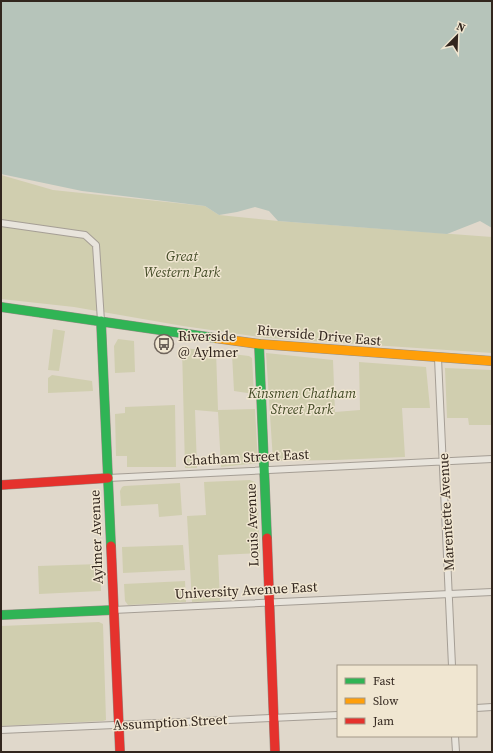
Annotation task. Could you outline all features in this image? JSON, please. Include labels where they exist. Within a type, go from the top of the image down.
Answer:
[{"type":"main road","name":"Riverside Drive East","points":[[1,307],[259,344],[492,361]]},
{"type":"main road","name":"Aylmer Avenue","points":[[102,321],[120,752]]},
{"type":"main road","name":"Louis Avenue","points":[[259,344],[275,752]]},
{"type":"main road","name":"Chatham Street East","points":[[1,485],[108,478]]},
{"type":"main road","name":"University Avenue East","points":[[1,615],[113,610]]},
{"type":"street","points":[[1,223],[85,235],[96,245],[102,321]]},
{"type":"street","name":"Marentette Avenue","points":[[438,358],[452,665]]},
{"type":"street","name":"Chatham Street East","points":[[108,478],[492,459]]},
{"type":"street","name":"University Avenue East","points":[[113,610],[492,592]]},
{"type":"street","points":[[477,708],[492,708]]},
{"type":"street","name":"Assumption Street","points":[[1,730],[337,715]]},
{"type":"street","points":[[455,737],[456,752]]},
{"type":"green space","name":"Great Western Park","points":[[1,175],[53,190],[205,206],[219,215],[278,221],[492,237],[492,353],[267,338],[183,326],[74,307],[1,299]]},
{"type":"green space","points":[[53,329],[65,331],[59,371],[48,370]]},
{"type":"green space","points":[[118,339],[134,341],[135,372],[115,373],[114,346]]},
{"type":"green space","points":[[182,348],[216,351],[218,410],[255,409],[258,463],[221,467],[218,412],[195,410],[197,468],[185,468]]},
{"type":"green space","name":"Kinsmen Chatham Street Park","points":[[266,353],[333,360],[335,412],[360,410],[359,362],[426,367],[430,408],[402,408],[405,457],[273,461]]},
{"type":"green space","points":[[232,354],[249,356],[252,358],[254,394],[234,391]]},
{"type":"green space","points":[[445,368],[492,370],[492,425],[469,425],[468,418],[447,418]]},
{"type":"green space","points":[[52,375],[92,381],[93,391],[48,393],[48,378]]},
{"type":"green space","points":[[175,405],[176,467],[127,467],[127,456],[116,456],[115,414],[125,413],[125,407]]},
{"type":"green space","points":[[250,480],[255,482],[257,486],[260,553],[218,555],[220,601],[192,602],[187,516],[206,515],[204,482]]},
{"type":"green space","points":[[180,483],[182,515],[159,517],[158,504],[121,506],[120,491],[124,486]]},
{"type":"green space","points":[[183,545],[185,570],[123,573],[122,547]]},
{"type":"green space","points":[[100,564],[101,591],[39,594],[38,566]]},
{"type":"green space","points":[[185,581],[186,602],[128,605],[125,601],[124,584]]},
{"type":"green space","points":[[99,622],[103,624],[106,720],[1,726],[1,626]]},
{"type":"shaded area","points":[[1,1],[492,1],[492,228],[480,221],[447,234],[278,221],[269,211],[255,207],[219,215],[205,206],[82,191],[1,174]]},
{"type":"traffic: fast","points":[[1,307],[215,338]]},
{"type":"traffic: fast","points":[[101,321],[111,546]]},
{"type":"traffic: fast","points":[[259,344],[267,538]]},
{"type":"traffic: fast","points":[[1,615],[113,610]]},
{"type":"traffic: slow","points":[[215,338],[259,344],[492,361]]},
{"type":"traffic: jam","points":[[1,485],[108,478]]},
{"type":"traffic: jam","points":[[267,538],[275,752]]},
{"type":"traffic: jam","points":[[111,546],[120,752]]},
{"type":"place","name":"Riverside @ Aylmer","points":[[164,344]]}]
